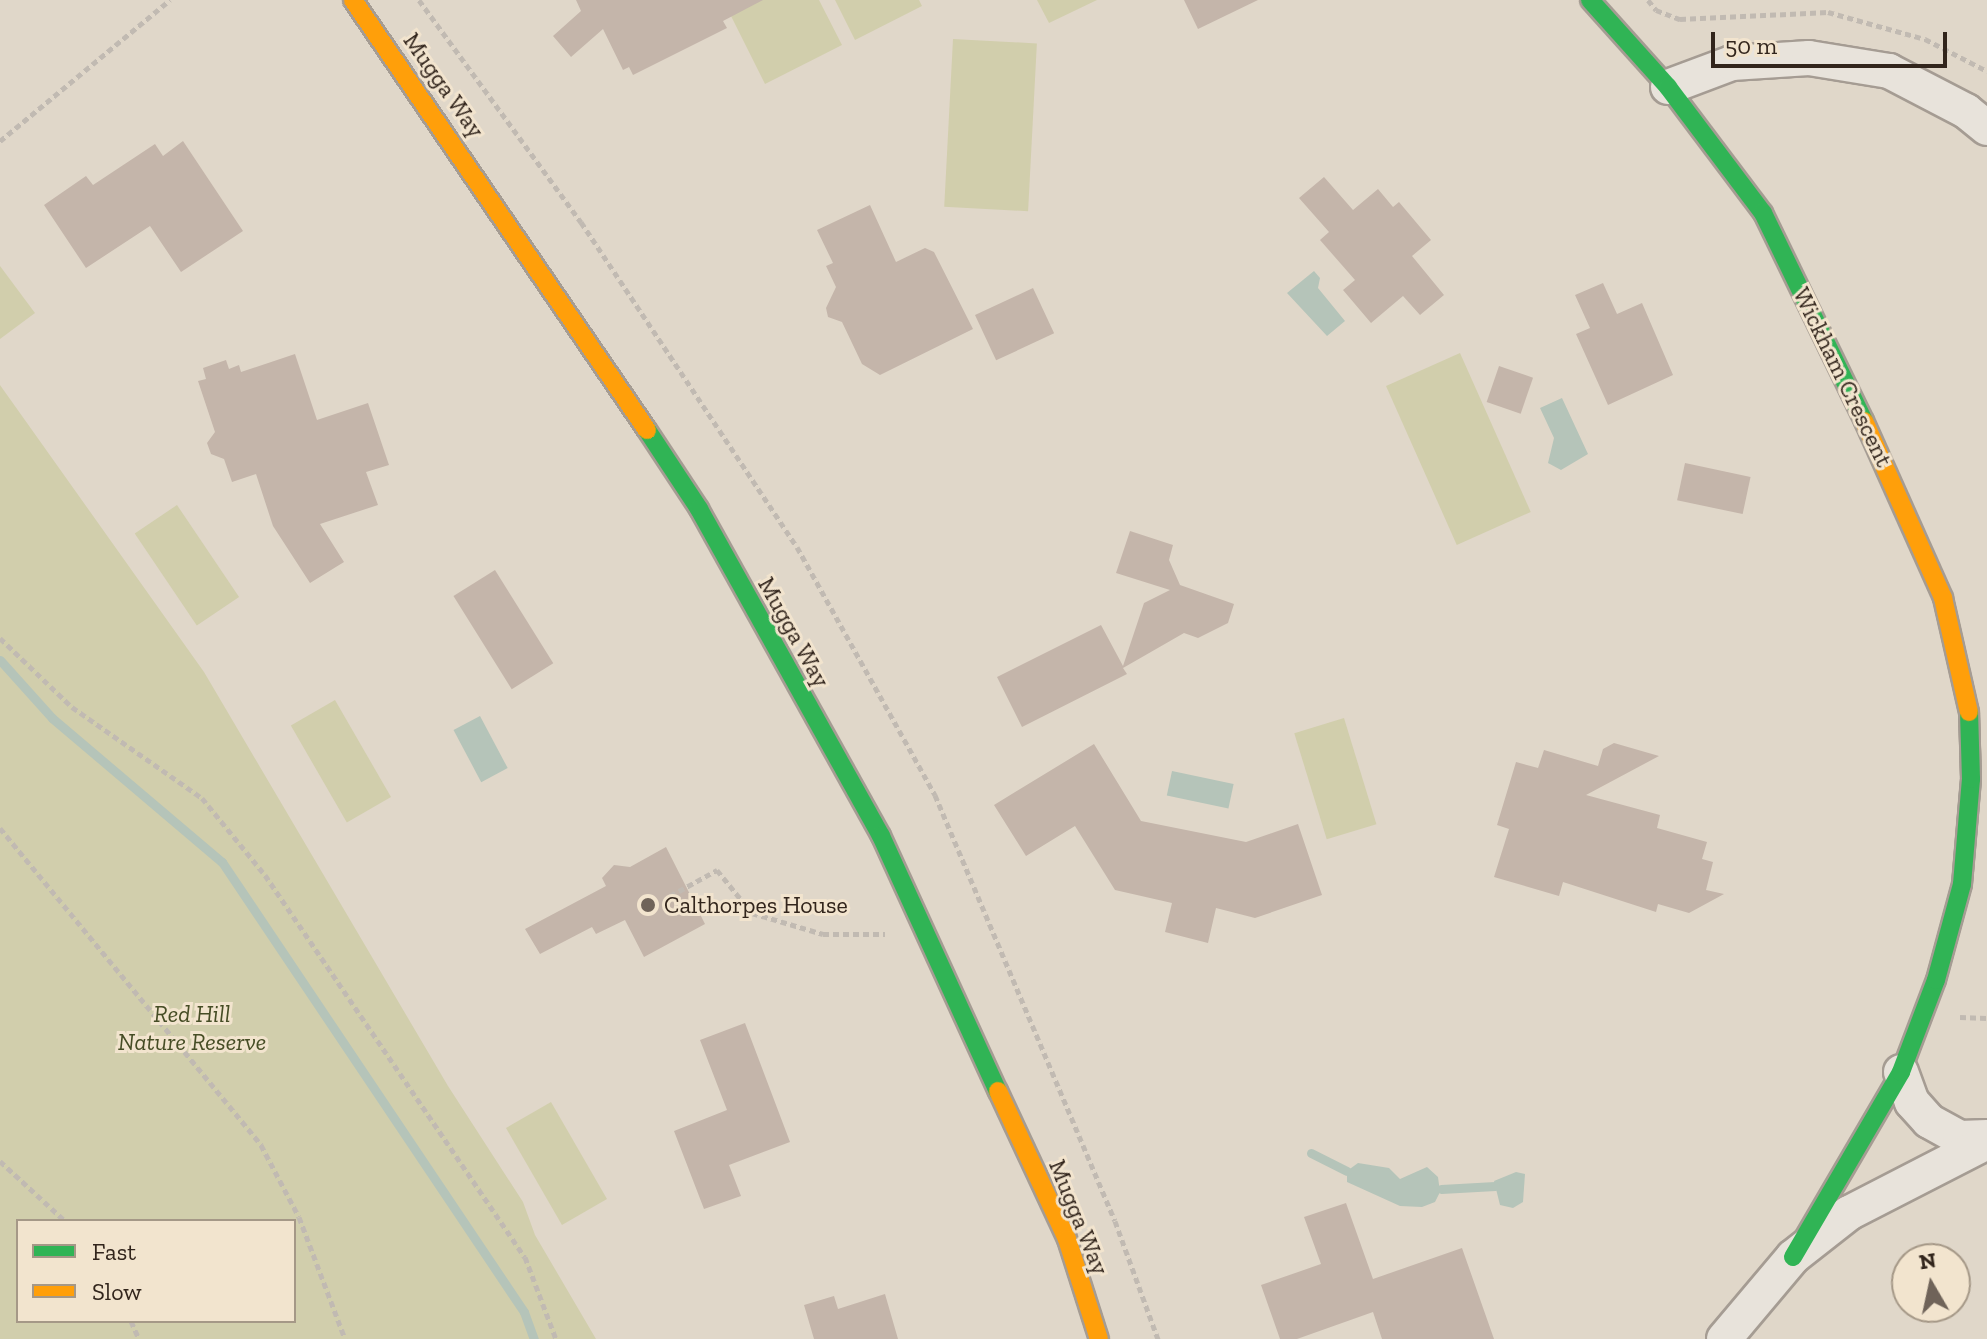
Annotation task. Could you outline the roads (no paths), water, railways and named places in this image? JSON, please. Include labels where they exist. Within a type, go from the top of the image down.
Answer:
[{"type":"main road","name":"Mugga Way","points":[[353,0],[484,185],[699,509],[881,836],[1067,1239],[1099,1339]]},
{"type":"main road","name":"Wickham Crescent","points":[[1590,0],[1668,87],[1763,213],[1912,522],[1978,685],[1962,884],[1936,980],[1901,1072],[1793,1257]]},
{"type":"street","points":[[1668,87],[1732,63],[1809,58],[1889,71],[1966,111],[1987,128]]},
{"type":"street","points":[[1901,1072],[1912,1102],[1929,1121],[1960,1138],[1987,1140]]},
{"type":"street","points":[[1724,1339],[1793,1257],[1849,1213],[1987,1140]]},
{"type":"waterway","points":[[0,660],[52,718],[222,862],[524,1312],[534,1339]]},
{"type":"waterway","points":[[1311,1153],[1347,1171]]},
{"type":"waterway","points":[[1441,1189],[1495,1186]]},
{"type":"place","name":"Calthorpes House","points":[[648,905]]},
{"type":"park label","name":"Red Hill Nature Reserve","points":[[192,1028]]}]
